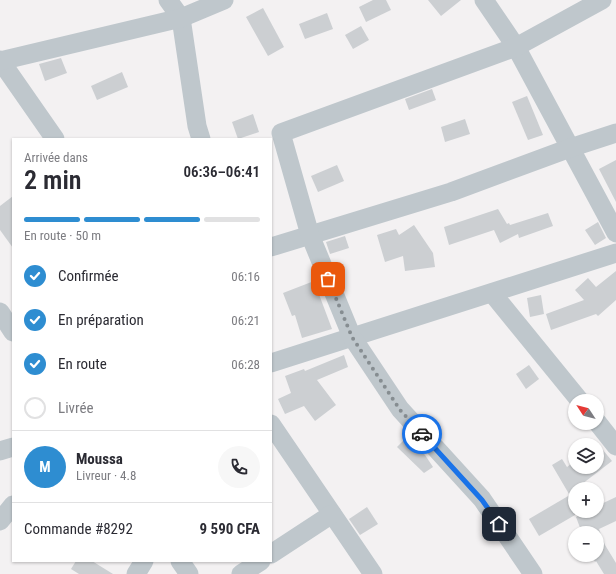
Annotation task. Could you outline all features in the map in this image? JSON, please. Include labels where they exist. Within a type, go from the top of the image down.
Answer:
[{"type":"street","points":[[168,0],[181,18],[197,126],[202,138]]},
{"type":"street","points":[[54,138],[0,61],[181,18],[224,0]]},
{"type":"street","points":[[484,0],[516,46],[616,233]]},
{"type":"street","points":[[533,574],[482,500],[400,410],[352,337],[310,235],[281,133],[516,46],[602,0]]},
{"type":"street","points":[[272,247],[450,192],[570,148],[616,133]]},
{"type":"street","points":[[272,363],[616,253]]},
{"type":"street","points":[[492,293],[574,394]]},
{"type":"street","points":[[0,312],[12,330]]},
{"type":"street","points":[[272,425],[373,574]]},
{"type":"street","points":[[603,430],[616,446]]},
{"type":"street","points":[[0,451],[12,447]]},
{"type":"street","points":[[0,521],[12,506]]},
{"type":"street","points":[[272,553],[332,514]]},
{"type":"street","points":[[136,574],[143,562]]},
{"type":"street","points":[[181,562],[189,574]]},
{"type":"street","points":[[241,574],[259,562]]},
{"type":"building","points":[[373,0],[386,0],[391,10],[366,22],[359,7]]},
{"type":"building","points":[[428,0],[461,0],[441,16]]},
{"type":"building","points":[[263,8],[284,47],[268,56],[246,17]]},
{"type":"building","points":[[327,13],[333,29],[305,39],[299,24]]},
{"type":"building","points":[[361,26],[369,40],[353,49],[345,35]]},
{"type":"building","points":[[61,58],[67,73],[45,81],[39,64]]},
{"type":"building","points":[[122,72],[128,87],[97,100],[91,86]]},
{"type":"building","points":[[432,89],[436,100],[409,110],[405,99]]},
{"type":"building","points":[[527,96],[543,135],[528,140],[512,102]]},
{"type":"building","points":[[253,114],[259,132],[238,138],[232,122]]},
{"type":"building","points":[[465,119],[470,134],[445,142],[441,127]]},
{"type":"building","points":[[616,160],[616,202],[599,169]]},
{"type":"building","points":[[337,165],[344,181],[318,192],[311,176]]},
{"type":"building","points":[[12,197],[12,247],[0,230],[0,206]]},
{"type":"building","points":[[498,209],[507,224],[509,223],[510,225],[548,213],[553,226],[519,238],[518,234],[500,243],[494,230],[449,245],[444,227]]},
{"type":"building","points":[[598,222],[606,238],[595,245],[585,230]]},
{"type":"building","points":[[414,225],[433,253],[435,267],[405,271],[403,256],[385,262],[377,235],[396,229],[399,235]]},
{"type":"building","points":[[345,236],[349,248],[330,254],[326,242]]},
{"type":"building","points":[[616,271],[616,300],[598,316],[596,314],[551,330],[546,314],[584,300],[575,290],[588,278],[596,287]]},
{"type":"building","points":[[314,281],[332,329],[302,338],[295,315],[292,316],[283,293]]},
{"type":"building","points":[[541,295],[544,314],[530,317],[527,298]]},
{"type":"building","points":[[344,355],[348,367],[317,380],[336,405],[315,421],[304,406],[285,414],[278,399],[291,393],[285,376],[304,369],[305,371]]},
{"type":"building","points":[[529,365],[539,379],[526,389],[516,374]]},
{"type":"building","points":[[407,437],[425,455],[433,467],[424,473],[397,447]]},
{"type":"building","points":[[604,451],[612,461],[604,467]]},
{"type":"building","points":[[562,459],[567,467],[568,466],[568,474],[595,474],[585,482],[568,482],[568,492],[552,465]]},
{"type":"building","points":[[568,496],[568,518],[570,518],[539,536],[529,519]]},
{"type":"building","points":[[616,497],[616,521],[604,527],[579,526],[576,518],[604,518],[604,503]]},
{"type":"building","points":[[367,507],[378,524],[360,535],[349,519]]},
{"type":"building","points":[[604,542],[616,563],[616,574],[604,574],[597,562],[604,562]]},
{"type":"building","points":[[75,562],[94,562],[113,574],[79,574],[71,569]]},
{"type":"way so far","points":[[328,279],[352,337],[400,410],[422,434]]},
{"type":"route","points":[[422,434],[482,500],[499,524]]}]
